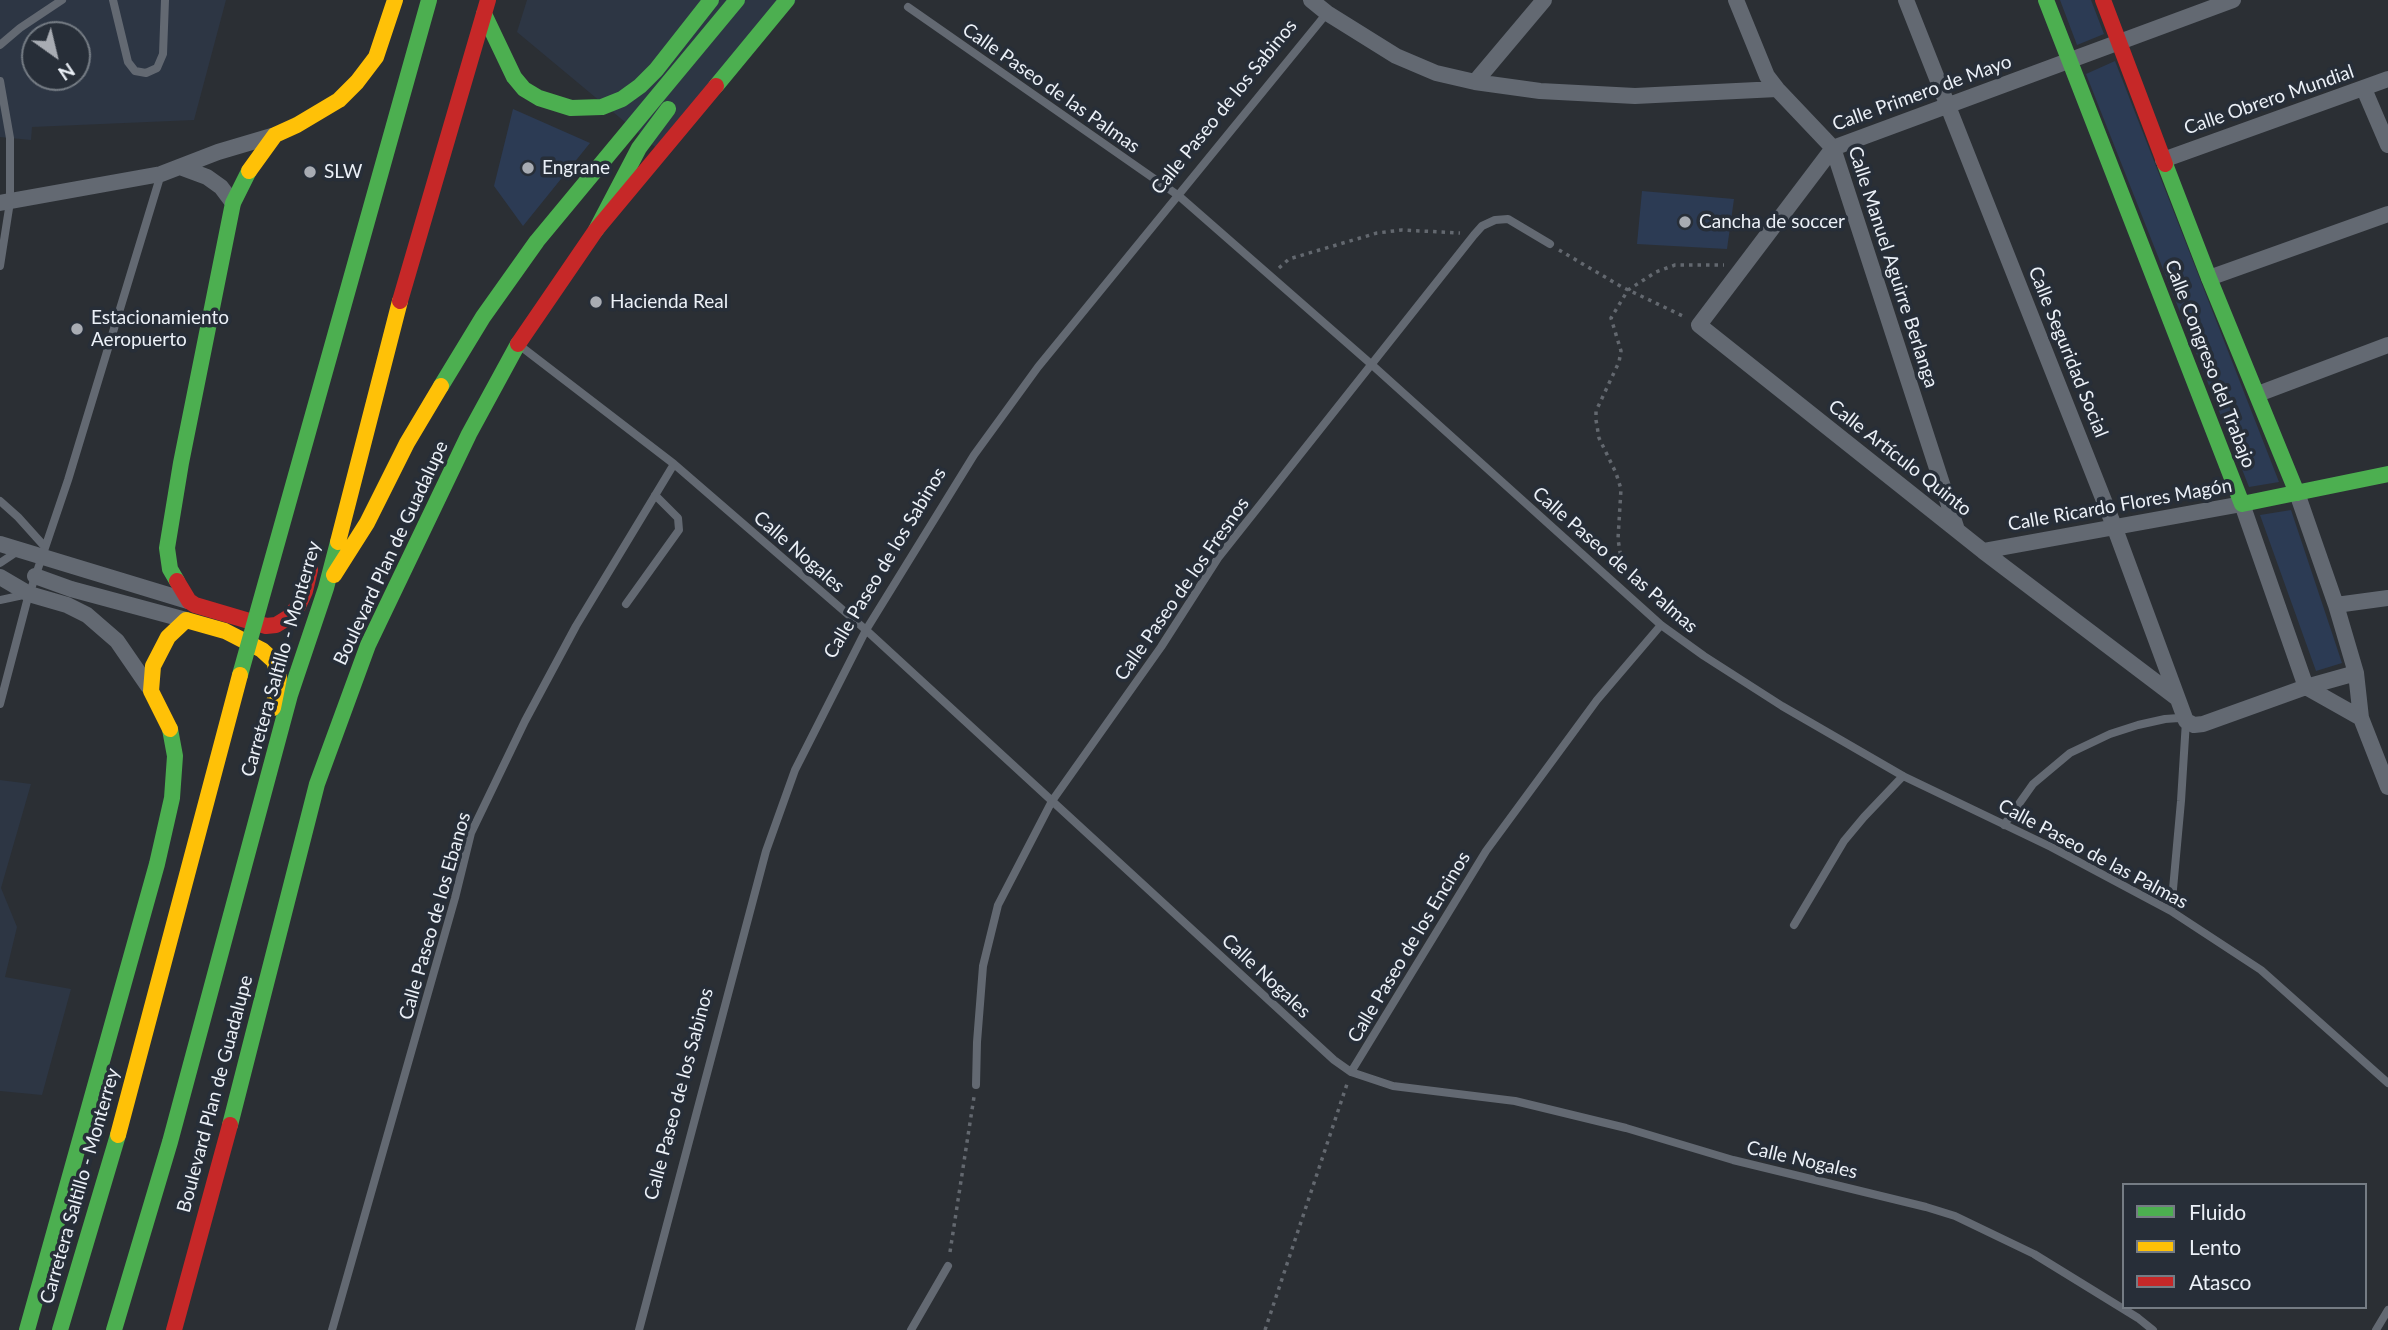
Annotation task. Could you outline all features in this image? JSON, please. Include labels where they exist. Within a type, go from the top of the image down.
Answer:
[{"type":"main road","points":[[314,552],[305,591],[298,606],[289,617],[276,625],[256,624],[189,601],[170,569],[167,548],[181,463],[233,203],[243,180],[275,135],[339,100],[357,82],[376,57],[395,0]]},
{"type":"main road","name":"Carretera Saltillo - Monterrey","points":[[60,1330],[118,1135],[248,647],[429,0]]},
{"type":"main road","points":[[486,7],[514,77],[524,89],[539,99],[571,107],[602,107],[622,99],[640,86],[656,70],[711,0]]},
{"type":"main road","name":"Boulevard Plan de Guadalupe","points":[[326,588],[367,523],[407,443],[483,317],[537,241],[737,0]]},
{"type":"main road","name":"Boulevard Plan de Guadalupe","points":[[174,1330],[236,1103],[317,784],[368,645],[469,434],[518,344],[596,230],[787,0]]},
{"type":"main road","name":"Calle Congreso del Trabajo","points":[[2046,0],[2242,504]]},
{"type":"main road","name":"Calle Congreso del Trabajo","points":[[2103,0],[2209,278],[2297,493]]},
{"type":"main road","name":"Carretera Saltillo - Monterrey","points":[[114,1330],[170,1142],[290,695],[326,588],[386,350],[486,7]]},
{"type":"main road","points":[[596,230],[633,159],[674,102]]},
{"type":"main road","points":[[361,388],[376,361],[386,350]]},
{"type":"main road","name":"Calle Ricardo Flores Magón","points":[[2242,504],[2388,474]]},
{"type":"main road","points":[[27,1330],[157,864],[172,798],[175,756],[171,732],[151,691],[153,666],[157,655],[168,637],[186,621],[225,631],[262,650],[274,661],[279,678],[278,690],[169,1089],[166,1116],[170,1142]]},
{"type":"street","points":[[1311,0],[1332,6],[1396,56],[1436,73],[1475,82],[1540,91],[1635,96],[1777,89]]},
{"type":"street","points":[[1475,82],[1544,0]]},
{"type":"street","name":"Calle Manuel Aguirre Berlanga","points":[[1736,0],[1768,76],[1833,148],[1957,530]]},
{"type":"street","name":"Calle Seguridad Social","points":[[1906,0],[2114,526],[2186,721]]},
{"type":"street","name":"Calle Primero de Mayo","points":[[1699,325],[1833,148],[2233,0]]},
{"type":"street","name":"Calle Obrero Mundial","points":[[2163,160],[2388,79]]},
{"type":"street","points":[[2364,89],[2388,145]]},
{"type":"street","points":[[3,203],[161,174],[275,135]]},
{"type":"street","points":[[180,167],[206,177],[221,187],[233,203]]},
{"type":"street","points":[[2209,278],[2388,214]]},
{"type":"street","name":"Calle Artículo Quinto","points":[[1699,325],[1898,485],[2177,698]]},
{"type":"street","points":[[2258,394],[2388,345]]},
{"type":"street","name":"Calle Congreso del Trabajo","points":[[2297,493],[2336,605],[2356,673],[2361,718],[2388,787]]},
{"type":"street","name":"Calle Ricardo Flores Magón","points":[[1983,551],[2242,504]]},
{"type":"street","name":"Calle Congreso del Trabajo","points":[[2242,504],[2306,687]]},
{"type":"street","points":[[0,544],[43,552],[189,601]]},
{"type":"street","points":[[36,576],[71,589],[186,621]]},
{"type":"street","points":[[0,577],[29,594],[68,605],[88,615],[117,641],[151,691]]},
{"type":"street","points":[[2336,605],[2388,598]]},
{"type":"street","points":[[2186,721],[2194,725],[2203,724],[2306,687],[2356,673]]},
{"type":"street","points":[[2306,687],[2361,718]]},
{"type":"lane","points":[[0,45],[62,0]]},
{"type":"lane","points":[[113,0],[128,62],[135,71],[146,73],[157,68],[163,54],[165,0]]},
{"type":"lane","name":"Calle Paseo de los Sabinos","points":[[639,1330],[766,851],[794,770],[866,630],[982,444],[1038,367],[1332,6]]},
{"type":"lane","name":"Calle Paseo de las Palmas","points":[[908,7],[1179,196],[1371,364],[1661,625],[1782,706],[1903,776],[2171,911],[2261,970],[2388,1083]]},
{"type":"lane","points":[[0,82],[10,138],[10,170],[3,203],[0,266]]},
{"type":"lane","points":[[0,170],[10,170]]},
{"type":"lane","points":[[0,704],[29,594],[68,480],[161,174]]},
{"type":"lane","name":"Calle Paseo de los Fresnos","points":[[976,1085],[983,966],[998,905],[1052,801],[1161,647],[1219,558],[1482,226],[1495,220],[1508,219],[1550,244]]},
{"type":"lane","name":"Calle Nogales","points":[[518,344],[674,464],[866,630],[1334,1060],[1351,1072],[1393,1086],[1515,1101],[1626,1128],[1733,1160],[1926,1207],[1955,1216],[2034,1254],[2122,1308]]},
{"type":"lane","name":"Calle Paseo de los Ebanos","points":[[332,1330],[471,833],[525,721],[576,626],[674,464]]},
{"type":"lane","points":[[626,604],[679,530],[678,519],[655,495]]},
{"type":"lane","points":[[2,502],[43,552]]},
{"type":"lane","points":[[0,563],[22,549]]},
{"type":"lane","points":[[0,600],[29,594]]},
{"type":"lane","name":"Calle Paseo de los Encinos","points":[[1351,1072],[1486,851],[1597,700],[1661,625]]},
{"type":"lane","points":[[2004,825],[2034,785],[2070,753],[2110,734],[2138,725],[2165,719],[2179,718],[2186,721],[2171,911]]},
{"type":"lane","points":[[1794,925],[1844,841],[1903,776]]},
{"type":"lane","points":[[911,1330],[948,1266]]},
{"type":"lane","name":"Calle Nogales","points":[[2123,1309],[2153,1330]]},
{"type":"lane","points":[[2376,1330],[2388,1310]]},
{"type":"path","points":[[1270,276],[1289,260],[1377,233],[1402,230],[1476,233]]},
{"type":"path","points":[[1550,244],[1629,290],[1664,305],[1699,325]]},
{"type":"path","points":[[1629,596],[1619,560],[1621,489],[1599,438],[1596,420],[1596,411],[1619,362],[1621,351],[1611,318],[1629,290],[1656,272],[1675,265],[1706,263],[1744,266]]},
{"type":"path","name":"Calle Paseo de los Encinos","points":[[1265,1330],[1351,1072]]},
{"type":"path","points":[[948,1266],[976,1085]]},
{"type":"shaded area","points":[[0,0],[226,0],[194,120],[32,127],[31,140],[0,137]]},
{"type":"shaded area","points":[[527,0],[797,0],[667,157],[517,32]]},
{"type":"shaded area","points":[[2060,0],[2091,0],[2104,34],[2077,45]]},
{"type":"shaded area","points":[[2115,61],[2279,482],[2249,487],[2086,74]]},
{"type":"shaded area","points":[[513,109],[590,143],[523,226],[494,186]]},
{"type":"shaded area","name":"Cancha de soccer","points":[[1642,191],[1734,199],[1727,249],[1637,244]]},
{"type":"shaded area","points":[[2291,510],[2342,663],[2316,671],[2260,515]]},
{"type":"shaded area","points":[[0,780],[31,784],[1,888],[17,927],[5,977],[71,989],[42,1095],[0,1091]]},
{"type":"traffic: fast","points":[[240,675],[429,0]]},
{"type":"traffic: fast","points":[[484,14],[514,77],[524,89],[539,98],[571,108],[602,107],[622,99],[640,86],[656,70],[711,0]]},
{"type":"traffic: fast","points":[[441,386],[483,317],[537,241],[737,0]]},
{"type":"traffic: fast","points":[[716,86],[787,0]]},
{"type":"traffic: fast","points":[[2046,0],[2242,504],[2388,474]]},
{"type":"traffic: fast","points":[[596,230],[639,148],[668,109]]},
{"type":"traffic: fast","points":[[2165,164],[2297,493]]},
{"type":"traffic: fast","points":[[177,581],[170,569],[167,548],[181,463],[233,203],[249,171]]},
{"type":"traffic: fast","points":[[230,1125],[317,784],[368,645],[469,434],[518,344]]},
{"type":"traffic: fast","points":[[114,1330],[170,1142],[290,695],[326,588],[338,542]]},
{"type":"traffic: fast","points":[[27,1330],[157,864],[172,798],[175,756],[170,729]]},
{"type":"traffic: fast","points":[[60,1330],[118,1135]]},
{"type":"traffic: slow","points":[[249,171],[275,135],[339,100],[357,82],[376,57],[395,0]]},
{"type":"traffic: slow","points":[[338,542],[400,301]]},
{"type":"traffic: slow","points":[[334,575],[367,523],[407,443],[441,386]]},
{"type":"traffic: slow","points":[[170,729],[151,691],[153,666],[168,637],[186,620],[225,631],[262,650],[274,661],[279,678],[273,708]]},
{"type":"traffic: slow","points":[[118,1135],[240,675]]},
{"type":"traffic: jam","points":[[400,301],[488,0]]},
{"type":"traffic: jam","points":[[2103,0],[2165,164]]},
{"type":"traffic: jam","points":[[518,344],[596,230],[716,86]]},
{"type":"traffic: jam","points":[[177,581],[189,601],[195,605],[266,626],[276,625],[289,617],[298,606],[310,570]]},
{"type":"traffic: jam","points":[[174,1330],[230,1125]]},
{"type":"place","name":"Engrane","points":[[528,168]]},
{"type":"place","name":"SLW","points":[[310,172]]},
{"type":"place","name":"Cancha de soccer","points":[[1685,222]]},
{"type":"place","name":"Hacienda Real","points":[[596,302]]},
{"type":"place","name":"Estacionamiento Aeropuerto","points":[[77,329]]}]
